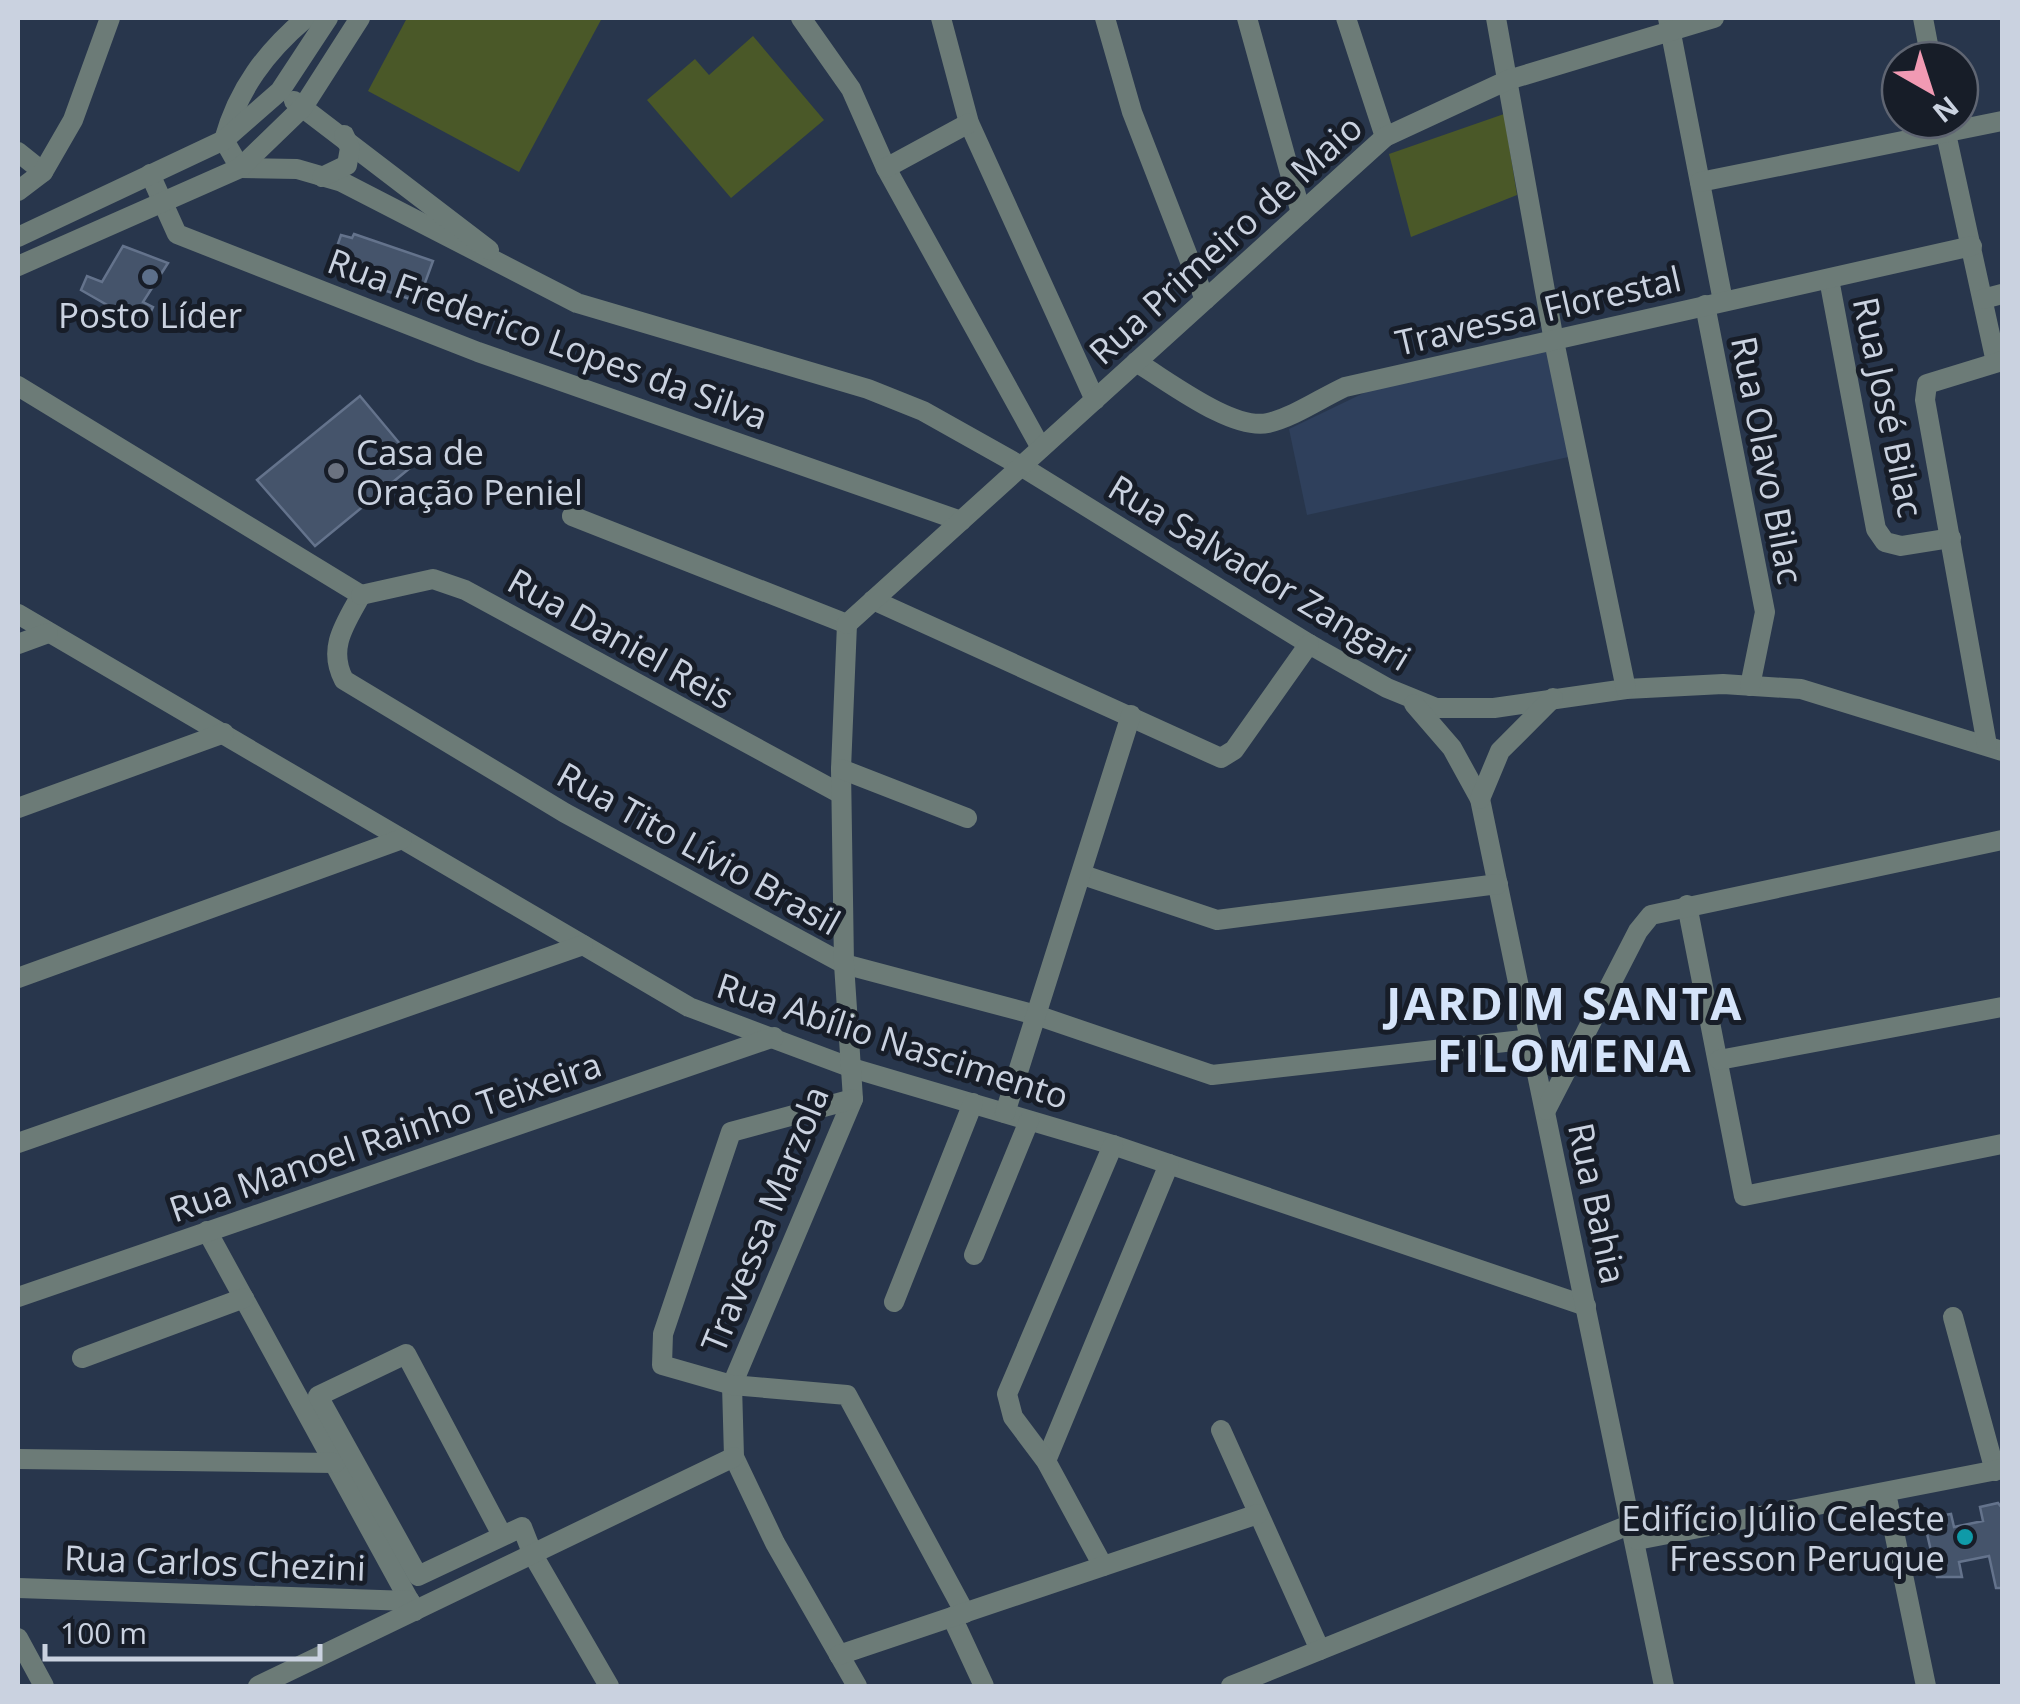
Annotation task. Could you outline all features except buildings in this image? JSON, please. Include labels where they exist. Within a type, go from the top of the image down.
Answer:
[{"type":"street","points":[[18,191],[44,172],[73,120],[110,18]]},
{"type":"street","points":[[282,38],[289,18]]},
{"type":"street","points":[[224,140],[244,86],[282,38],[306,18]]},
{"type":"street","points":[[18,237],[224,140],[280,91],[328,18]]},
{"type":"street","points":[[18,266],[240,168],[302,107],[360,18]]},
{"type":"street","points":[[801,18],[851,89],[886,168],[1041,448]]},
{"type":"street","points":[[941,18],[969,123],[1095,400]]},
{"type":"street","points":[[1105,18],[1132,112],[1205,300]]},
{"type":"street","points":[[1247,18],[1301,212]]},
{"type":"street","points":[[1346,18],[1385,137]]},
{"type":"street","points":[[1496,18],[1554,341],[1626,690]]},
{"type":"street","name":"Rua Primeiro de Maio","points":[[847,624],[1385,137],[1508,80],[1669,25],[1714,18]]},
{"type":"street","name":"Rua Olavo Bilac","points":[[1669,25],[1700,182],[1714,303],[1765,612],[1750,686]]},
{"type":"street","points":[[280,91],[344,135],[522,276]]},
{"type":"street","points":[[886,168],[969,123]]},
{"type":"street","points":[[322,176],[348,166],[350,148],[344,135]]},
{"type":"street","points":[[224,140],[240,168]]},
{"type":"street","points":[[1700,182],[1880,140]]},
{"type":"street","points":[[1947,140],[1972,246],[1993,296],[1999,362],[1927,384],[1925,400],[1995,748]]},
{"type":"street","points":[[18,152],[44,172]]},
{"type":"street","points":[[240,168],[296,170],[322,176],[522,276]]},
{"type":"street","name":"Rua Frederico Lopes da Silva","points":[[150,174],[177,234],[478,352],[961,520]]},
{"type":"street","points":[[384,206],[374,190],[376,182],[384,177],[402,181]]},
{"type":"street","name":"Travessa Florestal","points":[[1136,362],[1221,413],[1244,422],[1266,424],[1345,387],[1972,246]]},
{"type":"street","name":"Rua Salvador Zangari","points":[[522,276],[578,302],[868,388],[923,411],[1021,466],[1309,644],[1436,708],[1474,708],[1626,690],[1750,686],[1802,689],[1995,748]]},
{"type":"street","name":"Rua José Bilac","points":[[1828,279],[1876,529],[1885,542],[1901,546],[1950,538]]},
{"type":"street","points":[[18,386],[362,594]]},
{"type":"street","points":[[572,516],[847,624]]},
{"type":"street","name":"Rua Daniel Reis","points":[[362,594],[433,579],[465,590],[841,794]]},
{"type":"street","name":"Rua Tito Lívio Brasil","points":[[362,594],[337,642],[334,660],[344,680],[565,813],[844,964],[1036,1016],[1212,1075],[1531,1039]]},
{"type":"street","points":[[873,600],[1221,758],[1234,750],[1309,644]]},
{"type":"street","name":"Rua Abílio Nascimento","points":[[18,614],[689,1007],[852,1068],[1113,1145],[1586,1306]]},
{"type":"street","name":"Travessa Marzola","points":[[847,624],[840,769],[844,964],[853,1098],[732,1385],[734,1457],[775,1543],[857,1686]]},
{"type":"street","points":[[18,644],[48,633]]},
{"type":"street","name":"Rua Bahia","points":[[1406,696],[1452,748],[1480,800],[1635,1531],[1664,1686]]},
{"type":"street","points":[[1480,800],[1500,751],[1552,698]]},
{"type":"street","points":[[1005,1114],[1131,715]]},
{"type":"street","points":[[18,808],[224,732]]},
{"type":"street","points":[[840,769],[967,818]]},
{"type":"street","points":[[18,978],[402,838]]},
{"type":"street","points":[[1546,1110],[1638,931],[1651,915],[2002,840]]},
{"type":"street","points":[[1082,875],[1217,920],[1498,884]]},
{"type":"street","points":[[1687,905],[1744,1196],[2002,1144]]},
{"type":"street","points":[[18,1143],[584,946]]},
{"type":"street","points":[[1719,1060],[2002,1007]]},
{"type":"street","name":"Rua Manoel Rainho Teixeira","points":[[18,1297],[774,1037]]},
{"type":"street","points":[[853,1098],[731,1132],[663,1334],[662,1365],[732,1385],[847,1395],[958,1615],[984,1686]]},
{"type":"street","points":[[894,1302],[973,1103]]},
{"type":"street","points":[[974,1255],[1029,1121]]},
{"type":"street","points":[[1103,1566],[1046,1461],[1012,1418],[1007,1394],[1113,1145]]},
{"type":"street","points":[[1046,1461],[1169,1164]]},
{"type":"street","points":[[208,1232],[413,1606]]},
{"type":"street","points":[[82,1358],[244,1298]]},
{"type":"street","points":[[1231,1686],[1635,1531],[1886,1493],[1999,1470],[1954,1317]]},
{"type":"street","points":[[502,1535],[406,1354],[318,1396],[418,1576],[522,1527],[533,1555],[609,1686]]},
{"type":"street","points":[[1221,1430],[1320,1650]]},
{"type":"street","points":[[258,1686],[413,1606],[533,1555],[734,1457]]},
{"type":"street","points":[[18,1459],[335,1463]]},
{"type":"street","points":[[1886,1493],[1926,1686]]},
{"type":"street","points":[[839,1655],[1258,1514]]},
{"type":"street","name":"Rua Carlos Chezini","points":[[18,1588],[413,1606]]},
{"type":"street","points":[[18,1638],[44,1686]]},
{"type":"shaded area","points":[[1553,350],[1573,456],[1307,515],[1289,429],[1368,391]]},
{"type":"green space","points":[[407,18],[602,18],[519,172],[368,91]]},
{"type":"green space","points":[[753,36],[824,120],[731,198],[647,100],[695,59],[709,75]]},
{"type":"green space","points":[[1504,114],[1517,195],[1411,237],[1389,154]]},
{"type":"place","name":"Posto Líder","points":[[150,277]]},
{"type":"place","name":"Casa de Oração Peniel","points":[[336,471]]},
{"type":"place","name":"Edifício Júlio Celeste Fresson Peruque","points":[[1965,1537]]},
{"type":"district","name":"JARDIM SANTA FILOMENA","points":[[1565,1028]]}]
